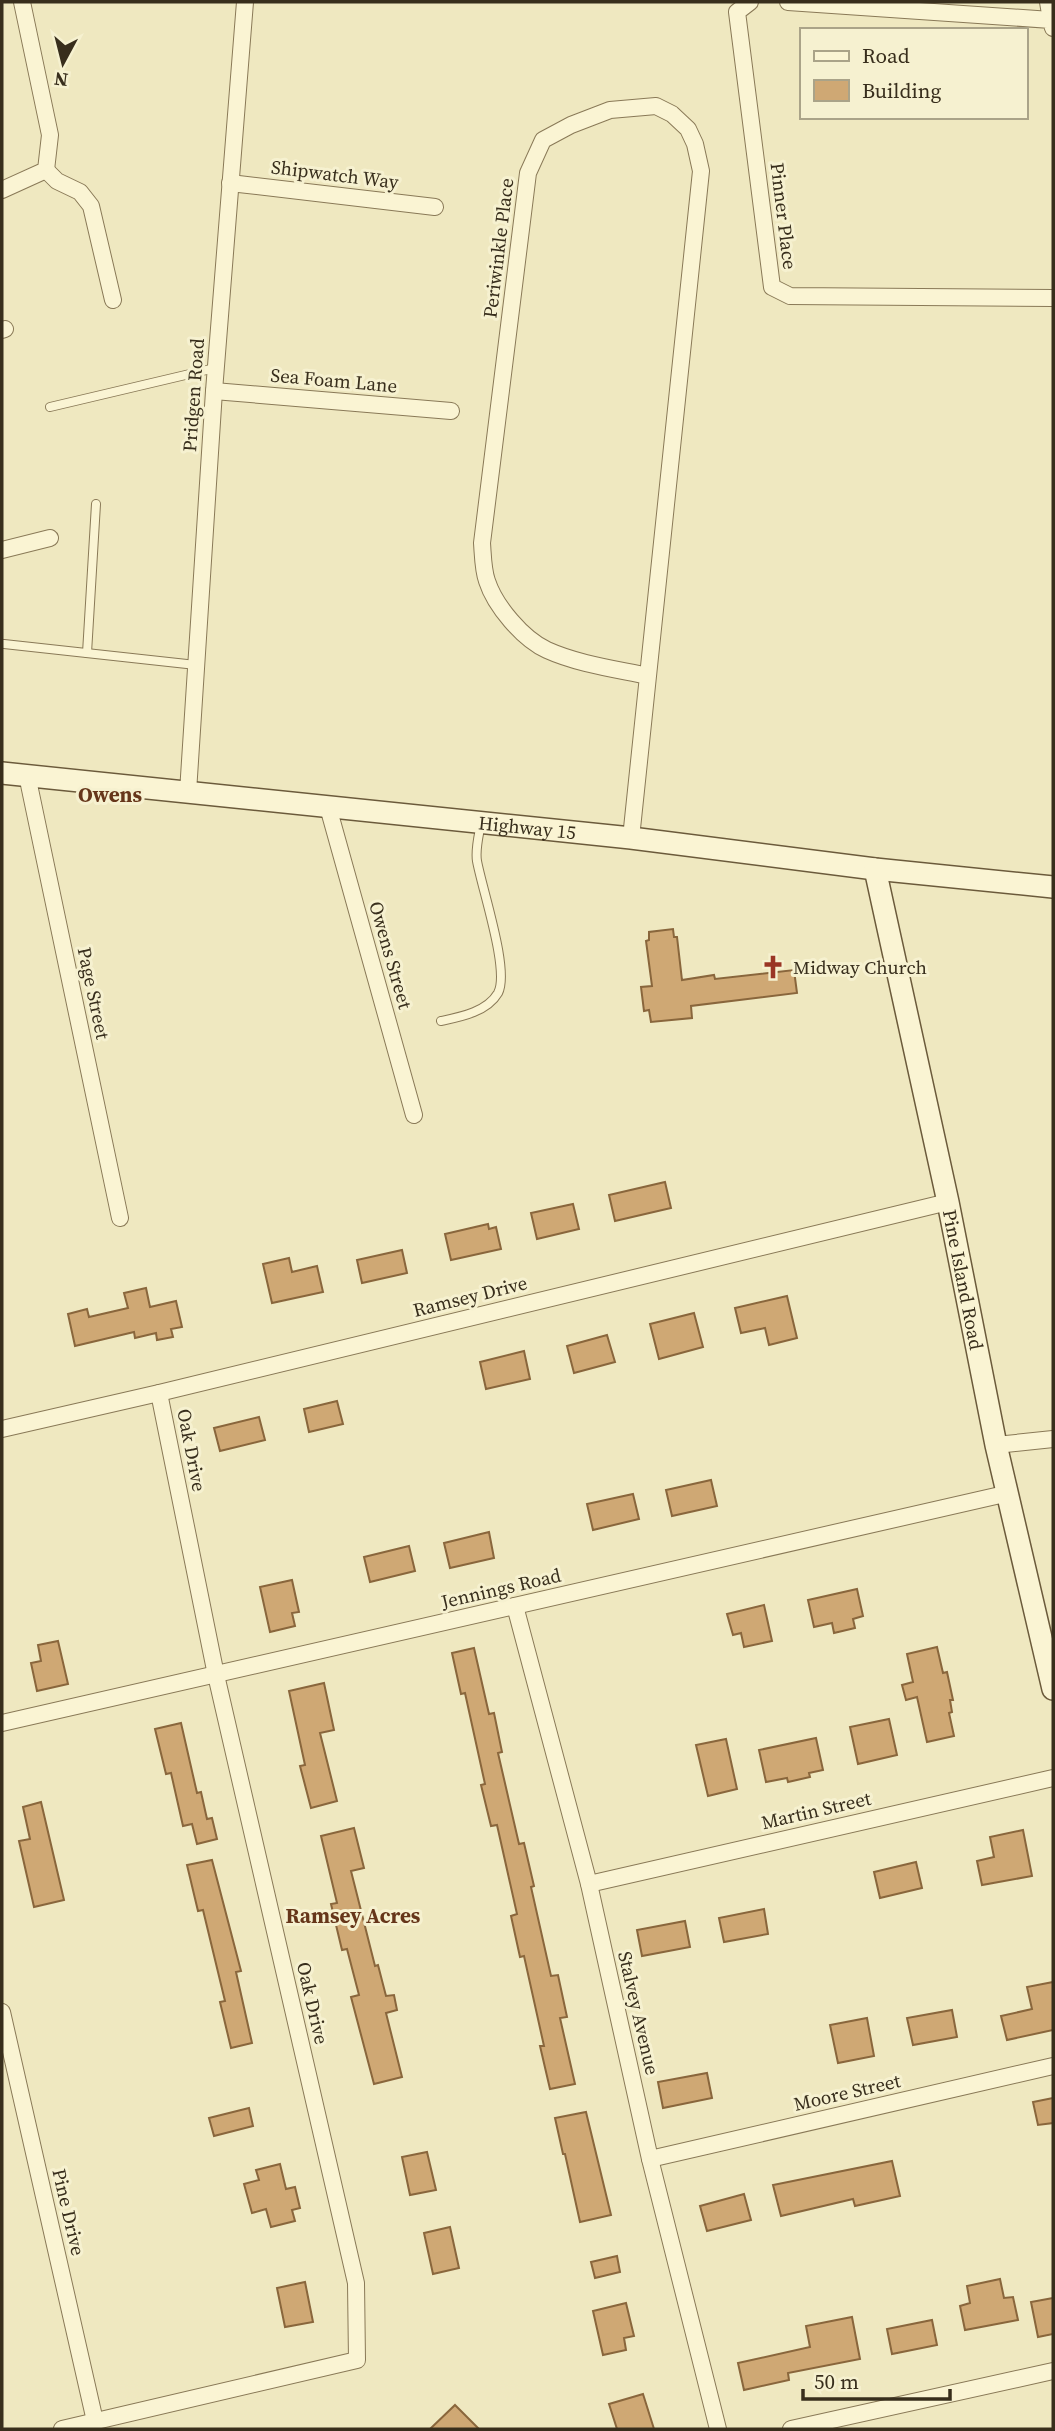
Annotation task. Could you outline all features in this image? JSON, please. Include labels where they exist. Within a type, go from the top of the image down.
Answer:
[{"type":"main road","name":"Highway 15","points":[[2,773],[631,838],[875,869],[1053,887]]},
{"type":"main road","name":"Pine Island Road","points":[[875,869],[996,1445],[1053,1689]]},
{"type":"street","points":[[22,2],[50,135],[46,170]]},
{"type":"street","name":"Pridgen Road","points":[[188,792],[215,368],[245,2]]},
{"type":"street","name":"Pinner Place","points":[[750,2],[737,12],[772,287],[790,296],[1053,298]]},
{"type":"street","points":[[788,2],[1052,24],[1048,2]]},
{"type":"street","name":"Periwinkle Place","points":[[631,838],[701,171],[695,144],[688,130],[672,114],[656,106],[610,110],[571,125],[543,140],[528,173],[482,543],[485,579],[496,602],[517,627],[544,649],[575,660],[648,676]]},
{"type":"street","points":[[2,190],[46,170]]},
{"type":"street","points":[[46,170],[57,181],[80,192],[90,206],[113,300]]},
{"type":"street","name":"Shipwatch Way","points":[[230,183],[435,207]]},
{"type":"street","name":"Sea Foam Lane","points":[[214,391],[451,411]]},
{"type":"street","points":[[2,550],[50,538]]},
{"type":"street","name":"Page Street","points":[[27,775],[120,1219]]},
{"type":"street","name":"Owens Street","points":[[328,807],[414,1115]]},
{"type":"street","name":"Ramsey Drive","points":[[2,1429],[947,1202]]},
{"type":"street","name":"Oak Drive","points":[[95,2421],[357,2361],[356,2283],[216,1675],[159,1393]]},
{"type":"street","points":[[996,1445],[1053,1439]]},
{"type":"street","name":"Jennings Road","points":[[2,1723],[1009,1493]]},
{"type":"street","name":"Stalvey Avenue","points":[[515,1606],[589,1884],[650,2159],[719,2429]]},
{"type":"street","name":"Martin Street","points":[[589,1884],[1053,1778]]},
{"type":"street","name":"Pine Drive","points":[[2,2012],[95,2421]]},
{"type":"street","name":"Moore Street","points":[[650,2159],[1053,2066]]},
{"type":"street","points":[[791,2429],[1053,2371]]},
{"type":"street","points":[[62,2429],[95,2421]]},
{"type":"lane","points":[[50,407],[215,368]]},
{"type":"lane","points":[[87,653],[96,504]]},
{"type":"lane","points":[[4,644],[196,664]]},
{"type":"lane","points":[[441,1021],[469,1015],[485,1006],[498,992],[501,967],[476,857],[481,823]]},
{"type":"building","points":[[673,929],[674,937],[677,937],[682,980],[714,975],[715,979],[794,970],[797,993],[691,1006],[692,1018],[651,1022],[649,1010],[644,1011],[641,987],[652,986],[646,941],[649,940],[649,932]]},
{"type":"building","points":[[665,1182],[671,1208],[615,1221],[609,1195]]},
{"type":"building","points":[[573,1204],[579,1229],[537,1239],[531,1213]]},
{"type":"building","points":[[488,1224],[489,1229],[496,1227],[501,1249],[451,1260],[445,1234]]},
{"type":"building","points":[[402,1250],[407,1273],[362,1283],[357,1260]]},
{"type":"building","points":[[289,1258],[292,1272],[317,1266],[323,1292],[272,1303],[263,1264]]},
{"type":"building","points":[[146,1288],[150,1307],[176,1301],[182,1327],[171,1329],[173,1337],[157,1340],[156,1333],[135,1338],[134,1332],[75,1346],[68,1314],[87,1309],[89,1317],[128,1308],[124,1293]]},
{"type":"building","points":[[787,1296],[797,1338],[769,1345],[765,1328],[741,1333],[735,1308]]},
{"type":"building","points":[[694,1313],[703,1347],[659,1359],[650,1324]]},
{"type":"building","points":[[607,1335],[615,1362],[574,1373],[567,1346]]},
{"type":"building","points":[[524,1351],[530,1379],[486,1389],[480,1362]]},
{"type":"building","points":[[337,1401],[343,1424],[309,1432],[304,1409]]},
{"type":"building","points":[[259,1417],[265,1440],[220,1451],[214,1428]]},
{"type":"building","points":[[711,1480],[717,1506],[672,1516],[666,1490]]},
{"type":"building","points":[[633,1494],[639,1519],[593,1530],[587,1504]]},
{"type":"building","points":[[489,1532],[494,1558],[450,1568],[444,1543]]},
{"type":"building","points":[[409,1546],[415,1571],[370,1582],[364,1557]]},
{"type":"building","points":[[292,1580],[299,1612],[292,1613],[295,1626],[270,1632],[260,1587]]},
{"type":"building","points":[[857,1589],[863,1616],[853,1619],[855,1628],[834,1633],[832,1623],[814,1627],[808,1600]]},
{"type":"building","points":[[764,1605],[772,1641],[744,1647],[741,1633],[733,1635],[727,1614]]},
{"type":"building","points":[[58,1641],[68,1684],[37,1691],[31,1663],[41,1661],[38,1645]]},
{"type":"building","points":[[937,1647],[943,1673],[947,1672],[953,1700],[950,1700],[952,1712],[949,1713],[954,1736],[927,1742],[917,1697],[906,1700],[902,1685],[913,1682],[907,1654]]},
{"type":"building","points":[[474,1648],[489,1714],[494,1713],[502,1752],[498,1753],[519,1844],[524,1843],[551,1976],[558,1975],[567,2017],[560,2018],[575,2084],[550,2089],[540,2046],[544,2046],[524,1956],[520,1957],[511,1916],[517,1914],[497,1825],[491,1826],[481,1785],[485,1784],[465,1693],[461,1694],[452,1653]]},
{"type":"building","points":[[324,1683],[334,1730],[320,1733],[337,1801],[311,1808],[300,1766],[305,1765],[289,1691]]},
{"type":"building","points":[[889,1719],[897,1755],[858,1764],[850,1727]]},
{"type":"building","points":[[181,1723],[197,1793],[201,1792],[207,1819],[212,1818],[217,1839],[197,1844],[192,1824],[183,1826],[171,1773],[166,1774],[155,1729]]},
{"type":"building","points":[[816,1738],[823,1770],[809,1773],[810,1777],[788,1782],[787,1778],[766,1782],[759,1750]]},
{"type":"building","points":[[726,1739],[737,1789],[708,1796],[696,1745]]},
{"type":"building","points":[[41,1802],[64,1900],[34,1907],[19,1841],[30,1839],[23,1807]]},
{"type":"building","points":[[354,1828],[364,1868],[351,1871],[375,1966],[378,1965],[386,1996],[394,1995],[397,2010],[386,2013],[402,2077],[374,2084],[351,1997],[359,1995],[347,1949],[342,1950],[331,1904],[337,1903],[321,1836]]},
{"type":"building","points":[[1023,1830],[1032,1876],[982,1885],[977,1861],[994,1857],[990,1837]]},
{"type":"building","points":[[212,1860],[241,1971],[236,1972],[252,2043],[231,2048],[220,2002],[225,2001],[203,1910],[198,1911],[187,1865]]},
{"type":"building","points":[[916,1862],[922,1888],[880,1898],[874,1872]]},
{"type":"building","points":[[764,1909],[768,1934],[724,1942],[719,1918]]},
{"type":"building","points":[[685,1921],[690,1947],[642,1956],[637,1930]]},
{"type":"building","points":[[1053,1982],[1053,2030],[1007,2040],[1001,2016],[1032,2009],[1027,1987]]},
{"type":"building","points":[[952,2010],[957,2037],[913,2045],[907,2018]]},
{"type":"building","points":[[867,2018],[874,2056],[838,2063],[830,2025]]},
{"type":"building","points":[[707,2073],[712,2098],[663,2108],[658,2082]]},
{"type":"building","points":[[1053,2098],[1053,2123],[1038,2125],[1033,2102]]},
{"type":"building","points":[[249,2108],[253,2126],[214,2136],[209,2118]]},
{"type":"building","points":[[586,2112],[611,2215],[580,2222],[555,2118]]},
{"type":"building","points":[[427,2152],[436,2190],[410,2195],[402,2157]]},
{"type":"building","points":[[892,2161],[900,2196],[855,2206],[853,2199],[781,2216],[773,2185]]},
{"type":"building","points":[[280,2164],[286,2189],[295,2187],[300,2208],[292,2210],[295,2221],[271,2227],[266,2209],[252,2213],[244,2184],[259,2180],[256,2170]]},
{"type":"building","points":[[744,2194],[751,2220],[707,2231],[700,2206]]},
{"type":"building","points":[[450,2227],[459,2268],[433,2274],[424,2233]]},
{"type":"building","points":[[617,2256],[620,2272],[595,2278],[591,2262]]},
{"type":"building","points":[[1000,2279],[1004,2298],[1013,2297],[1018,2320],[965,2330],[960,2306],[970,2303],[967,2286]]},
{"type":"building","points":[[305,2282],[313,2322],[285,2327],[277,2288]]},
{"type":"building","points":[[1053,2298],[1053,2334],[1038,2337],[1031,2302]]},
{"type":"building","points":[[626,2303],[634,2336],[624,2338],[626,2350],[603,2355],[593,2311]]},
{"type":"building","points":[[852,2317],[860,2359],[788,2373],[789,2380],[744,2390],[738,2363],[810,2347],[806,2326]]},
{"type":"building","points":[[932,2320],[937,2345],[892,2354],[887,2329]]},
{"type":"building","points":[[643,2394],[654,2429],[617,2429],[609,2404]]},
{"type":"building","points":[[455,2405],[479,2429],[430,2429]]},
{"type":"place","name":"Midway Church","points":[[773,967]]},
{"type":"district","name":"Owens","points":[[110,795]]},
{"type":"district","name":"Ramsey Acres","points":[[353,1916]]}]
